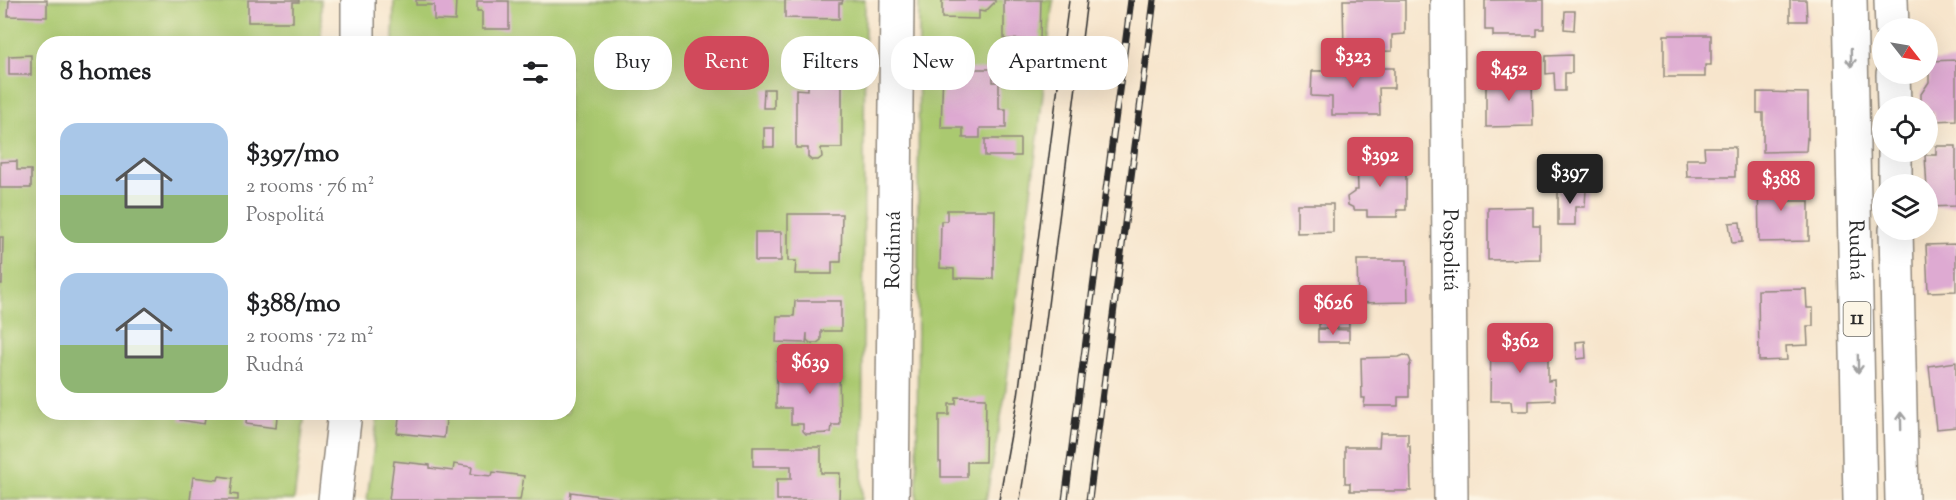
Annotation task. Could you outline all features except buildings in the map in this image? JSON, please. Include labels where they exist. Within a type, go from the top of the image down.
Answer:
[{"type":"main road","points":[[358,0],[358,36]]},
{"type":"main road","name":"Rodinná","points":[[892,500],[897,0]]},
{"type":"main road","name":"Pospolitá","points":[[1447,0],[1451,500]]},
{"type":"main road","name":"Rudná","points":[[1850,0],[1859,493]]},
{"type":"main road","points":[[1891,0],[1892,18]]},
{"type":"main road","name":"Rudná","points":[[1896,240],[1902,500]]},
{"type":"main road","points":[[335,500],[344,420]]},
{"type":"main road","points":[[1902,467],[1915,500]]},
{"type":"green space","points":[[0,0],[321,0],[321,36],[36,36],[36,420],[304,420],[294,500],[0,500]]},
{"type":"green space","points":[[394,0],[865,0],[865,36],[781,36],[781,90],[864,90],[862,500],[367,500],[377,420],[576,420],[576,36],[393,36]]},
{"type":"green space","points":[[919,0],[1053,0],[1049,36],[987,36],[987,90],[1043,90],[1005,395],[986,500],[917,500],[919,90],[975,90],[975,36],[919,36]]},
{"type":"tram line","points":[[999,500],[1018,396],[1069,0]]},
{"type":"tram line","points":[[1020,500],[1036,399],[1087,0]]},
{"type":"railway","points":[[1065,500],[1131,0]]},
{"type":"railway","points":[[1089,500],[1154,0]]}]
